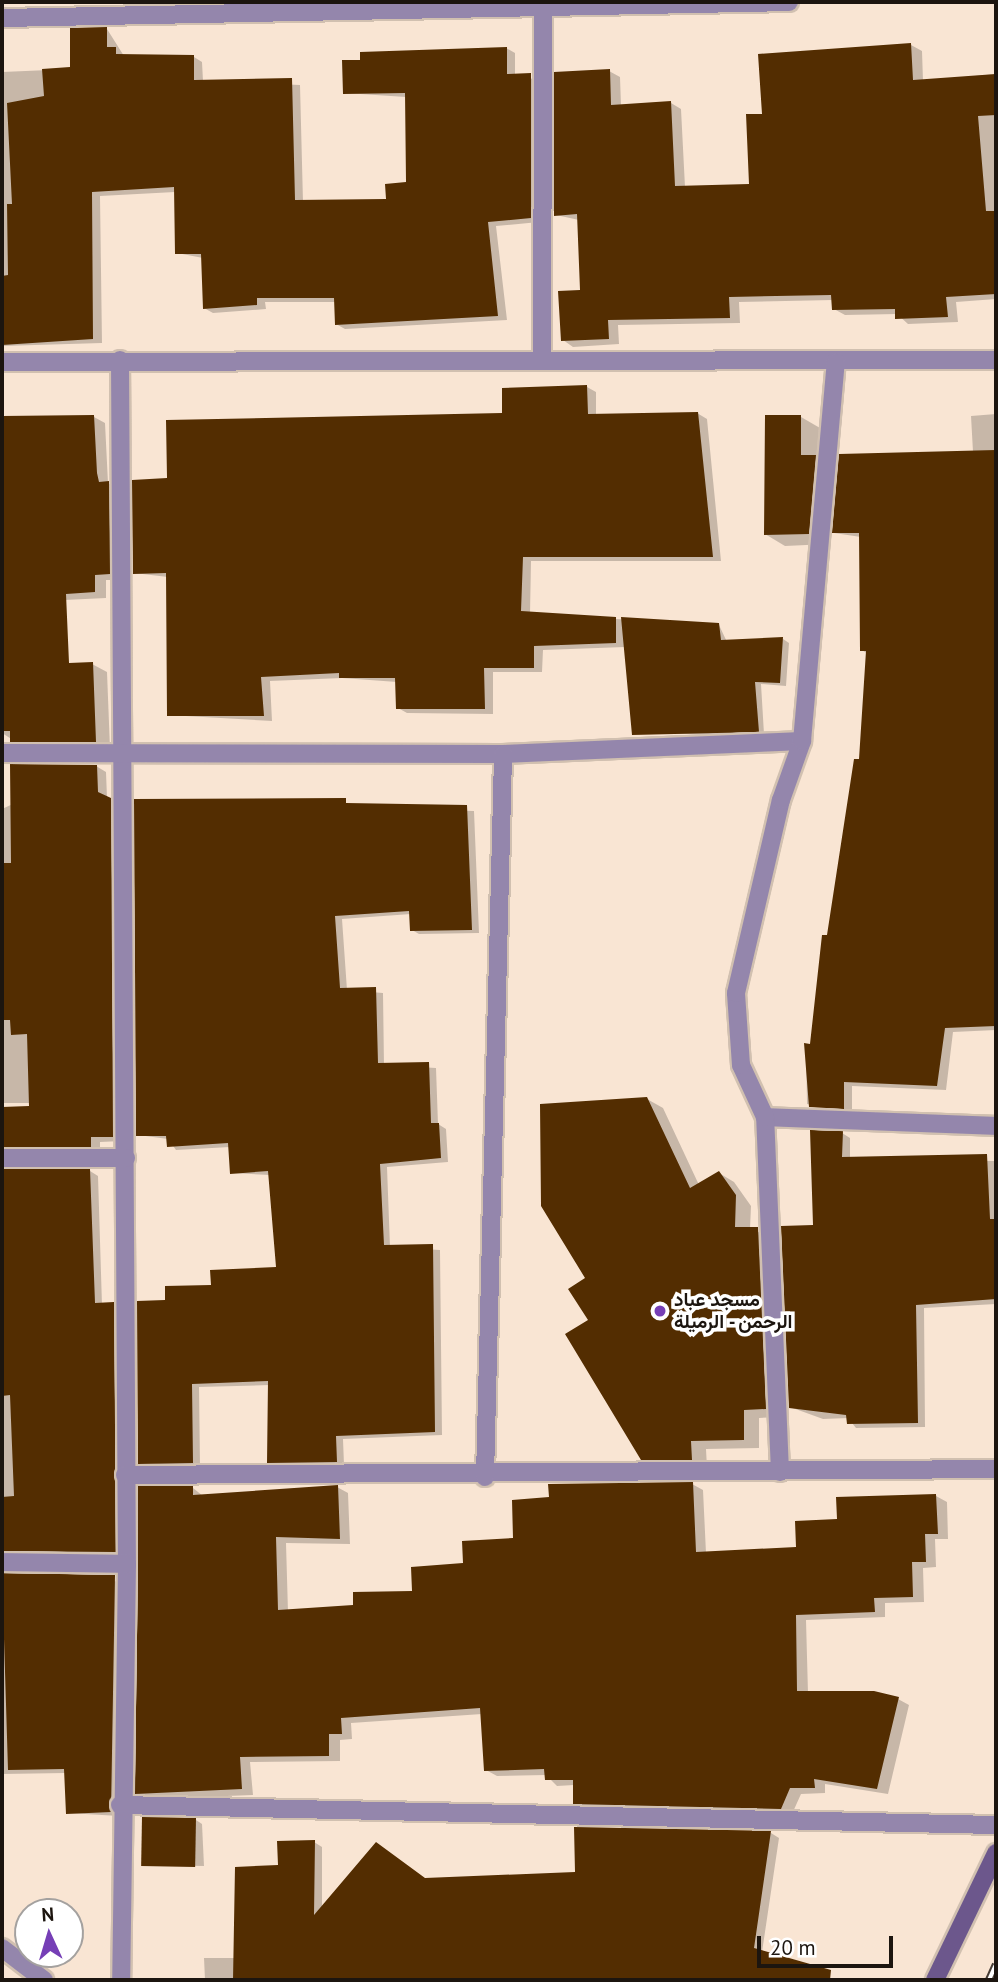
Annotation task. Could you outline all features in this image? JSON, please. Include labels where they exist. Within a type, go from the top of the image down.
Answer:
[{"type":"main road","points":[[935,1980],[996,1853]]},
{"type":"street","points":[[2,18],[543,4],[789,2]]},
{"type":"street","points":[[542,360],[543,4]]},
{"type":"street","points":[[120,360],[127,1564],[120,1805],[121,1980]]},
{"type":"street","points":[[2,362],[542,360],[836,363],[996,360]]},
{"type":"street","points":[[780,1472],[765,1118],[741,1065],[736,993],[781,800],[802,741],[836,363]]},
{"type":"street","points":[[2,753],[503,754],[802,741]]},
{"type":"street","points":[[485,1477],[503,754]]},
{"type":"street","points":[[765,1118],[996,1126]]},
{"type":"street","points":[[2,1158],[126,1158]]},
{"type":"street","points":[[125,1475],[485,1477],[996,1469]]},
{"type":"street","points":[[2,1562],[127,1564]]},
{"type":"street","points":[[120,1805],[996,1825]]},
{"type":"street","points":[[2,1948],[44,1980]]},
{"type":"building","points":[[107,27],[107,47],[116,47],[116,54],[194,55],[194,80],[292,78],[295,200],[386,199],[385,184],[406,182],[405,93],[343,94],[342,60],[360,60],[360,52],[507,47],[507,74],[531,73],[531,218],[488,222],[498,316],[335,325],[334,298],[257,298],[257,305],[203,309],[201,254],[175,254],[174,187],[92,192],[93,339],[2,345],[2,276],[8,275],[7,204],[12,204],[7,103],[44,96],[42,69],[70,67],[70,28]]},
{"type":"building","points":[[911,43],[913,80],[996,74],[996,115],[978,116],[986,211],[996,211],[996,294],[946,297],[948,317],[895,319],[895,309],[832,310],[831,295],[729,297],[730,318],[608,320],[609,339],[561,341],[558,291],[580,290],[577,214],[554,216],[554,72],[610,69],[611,105],[671,101],[675,186],[749,184],[746,114],[762,114],[758,54]]},
{"type":"building","points":[[587,385],[588,414],[698,412],[713,557],[523,557],[521,611],[616,617],[616,643],[534,646],[534,668],[484,668],[485,709],[396,709],[395,678],[339,678],[339,673],[261,677],[264,716],[167,716],[166,573],[133,574],[132,480],[167,478],[166,420],[502,413],[502,388]]},
{"type":"building","points":[[94,415],[99,482],[109,481],[110,574],[95,575],[95,592],[66,594],[69,663],[93,662],[96,742],[10,742],[10,731],[2,731],[2,416]]},
{"type":"building","points":[[765,415],[801,415],[801,455],[816,455],[809,534],[764,535]]},
{"type":"building","points":[[996,450],[996,1026],[945,1028],[937,1086],[844,1082],[844,1109],[809,1107],[804,1043],[810,1044],[822,935],[827,935],[854,759],[859,759],[866,651],[860,651],[859,533],[832,533],[839,454]]},
{"type":"building","points":[[621,617],[719,623],[721,640],[783,637],[780,683],[755,682],[759,732],[632,735]]},
{"type":"building","points":[[10,764],[97,765],[98,792],[111,798],[113,1137],[91,1137],[91,1147],[2,1147],[2,1107],[29,1106],[27,1034],[11,1035],[10,1020],[2,1020],[2,863],[11,863]]},
{"type":"building","points":[[346,798],[346,803],[467,805],[472,930],[410,931],[409,911],[335,916],[340,988],[376,987],[378,1063],[429,1062],[431,1123],[439,1123],[441,1158],[380,1164],[384,1245],[433,1244],[435,1432],[336,1436],[337,1462],[267,1463],[268,1381],[192,1384],[193,1463],[138,1464],[137,1301],[165,1300],[165,1286],[211,1285],[210,1270],[276,1267],[268,1171],[230,1174],[228,1143],[167,1147],[166,1136],[136,1136],[134,799]]},
{"type":"building","points":[[647,1097],[690,1188],[719,1171],[736,1195],[735,1227],[758,1227],[766,1409],[744,1410],[744,1440],[691,1441],[692,1460],[641,1460],[565,1334],[588,1320],[568,1289],[585,1278],[541,1206],[540,1104]]},
{"type":"building","points":[[810,1130],[843,1131],[842,1157],[987,1154],[990,1219],[996,1219],[996,1299],[916,1305],[918,1423],[847,1424],[846,1415],[789,1408],[781,1226],[813,1225]]},
{"type":"building","points":[[2,1169],[90,1169],[95,1303],[114,1302],[116,1552],[2,1551],[2,1497],[14,1496],[10,1395],[2,1396]]},
{"type":"building","points":[[693,1482],[696,1552],[796,1547],[795,1521],[837,1519],[836,1497],[936,1494],[938,1534],[925,1534],[926,1562],[912,1562],[913,1597],[874,1598],[875,1612],[796,1615],[797,1691],[874,1691],[899,1697],[877,1789],[814,1779],[815,1788],[790,1788],[781,1809],[573,1804],[573,1780],[545,1780],[544,1769],[484,1771],[480,1708],[341,1718],[342,1734],[329,1734],[329,1756],[240,1757],[242,1789],[135,1794],[138,1486],[193,1486],[193,1495],[338,1485],[340,1539],[276,1537],[278,1610],[353,1605],[353,1592],[412,1591],[411,1567],[463,1563],[462,1541],[513,1538],[512,1500],[549,1497],[548,1484]]},
{"type":"building","points":[[2,1573],[115,1575],[111,1812],[66,1814],[64,1769],[8,1770]]},
{"type":"building","points":[[142,1817],[196,1818],[195,1867],[141,1866]]},
{"type":"building","points":[[574,1827],[771,1831],[754,1948],[831,1970],[830,1980],[233,1980],[235,1867],[278,1865],[277,1841],[315,1840],[314,1915],[376,1842],[425,1878],[575,1872]]},
{"type":"railway","points":[[989,1980],[996,1964]]},
{"type":"place","name":"مسجد عباد الرحمن - الرميلة","points":[[660,1311]]}]
